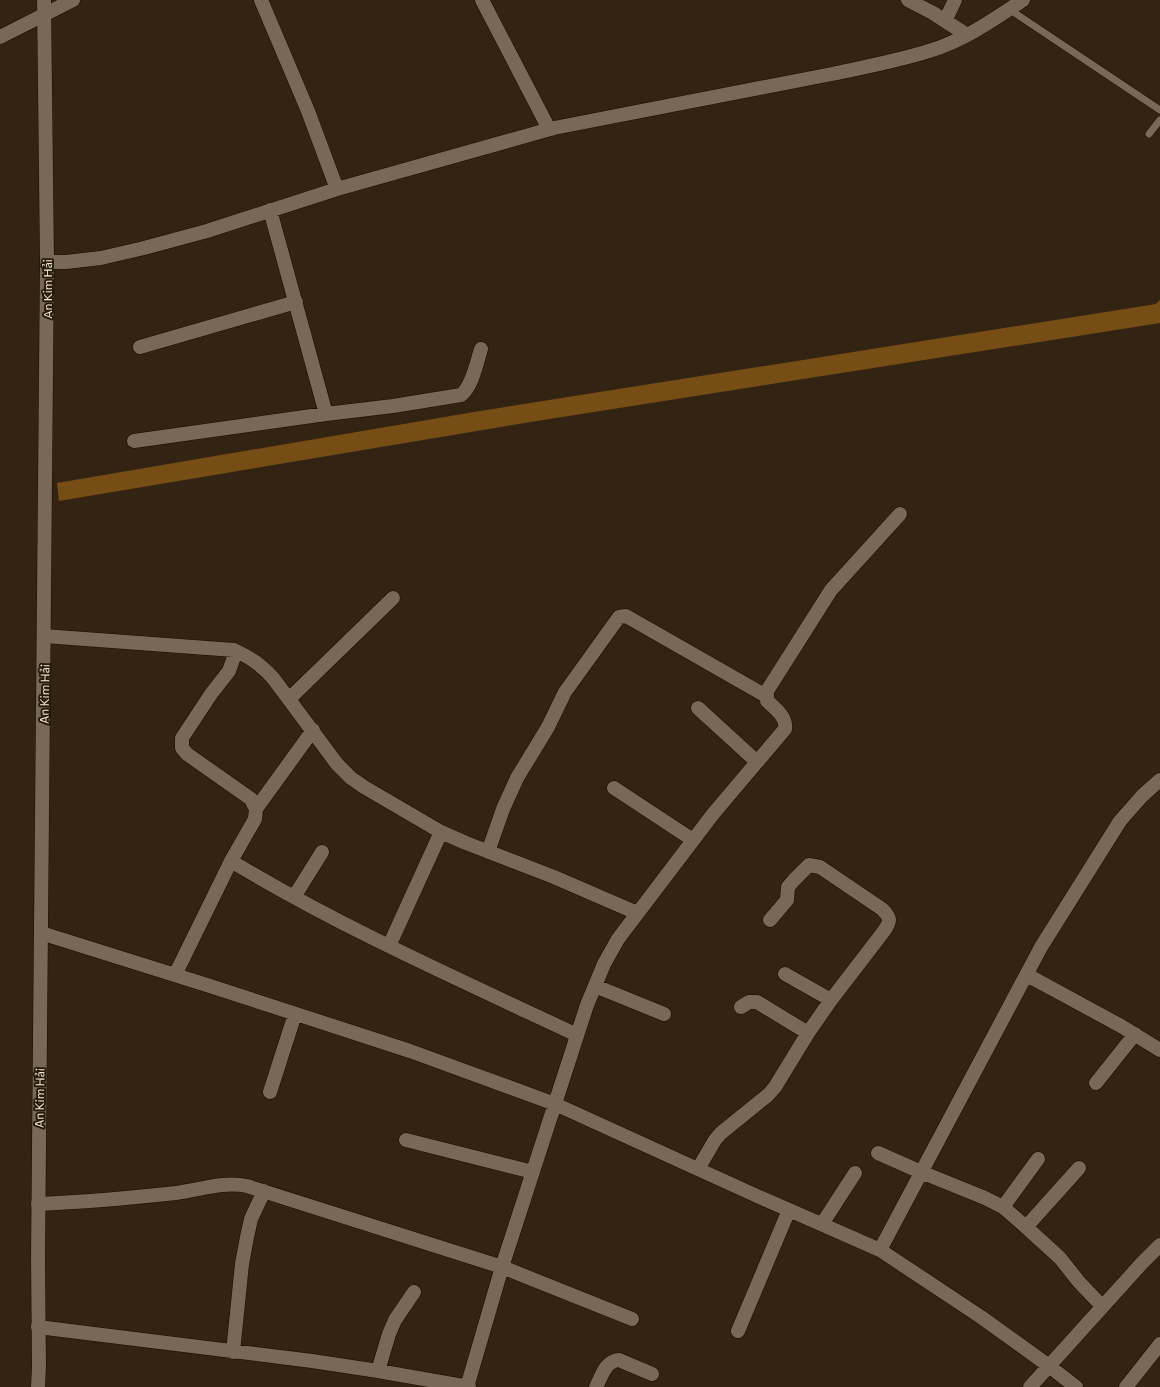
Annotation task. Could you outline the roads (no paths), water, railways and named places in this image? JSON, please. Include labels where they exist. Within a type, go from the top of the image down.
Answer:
[{"type":"street","name":"An Kim Hải","points":[[38,1387],[47,262],[44,0]]},
{"type":"street","points":[[0,37],[74,0]]},
{"type":"street","points":[[261,0],[308,111],[337,189]]},
{"type":"street","points":[[482,0],[550,129]]},
{"type":"street","points":[[908,0],[967,35]]},
{"type":"street","points":[[945,21],[955,0]]},
{"type":"street","points":[[47,262],[101,258],[144,248],[207,231],[337,189],[550,129],[878,64],[930,51],[967,35],[1023,0]]},
{"type":"street","points":[[270,210],[326,414]]},
{"type":"street","points":[[140,347],[296,302]]},
{"type":"street","points":[[134,441],[394,406],[461,394],[465,392],[470,383],[481,349]]},
{"type":"street","points":[[38,1327],[378,1371],[468,1387],[502,1267],[587,1005],[604,964],[618,939],[713,814],[785,729],[786,725],[783,717],[767,701],[767,691],[831,590],[900,514]]},
{"type":"street","points":[[289,699],[394,598]]},
{"type":"street","points":[[488,852],[503,809],[517,778],[548,727],[565,692],[619,617],[626,616],[766,696]]},
{"type":"street","points":[[44,636],[234,650],[262,666],[337,764],[351,778],[376,795],[441,832],[554,877],[637,913]]},
{"type":"street","points":[[234,650],[234,657],[229,671],[211,694],[182,738],[182,748],[187,754],[250,799],[256,809]]},
{"type":"street","points":[[698,708],[757,762]]},
{"type":"street","points":[[175,975],[231,861],[255,819],[256,809],[312,730]]},
{"type":"street","points":[[880,1250],[1042,947],[1120,820],[1160,780]]},
{"type":"street","points":[[614,788],[693,840]]},
{"type":"street","points":[[389,946],[441,832]]},
{"type":"street","points":[[294,897],[322,852]]},
{"type":"street","points":[[231,861],[294,897],[389,946],[577,1035]]},
{"type":"street","points":[[698,1169],[720,1133],[768,1095],[775,1087],[808,1033],[888,925],[890,919],[888,914],[820,867],[813,865],[808,866],[788,887],[787,900],[770,920]]},
{"type":"street","points":[[41,933],[410,1051],[555,1104],[880,1250],[981,1316],[1076,1387]]},
{"type":"street","points":[[785,974],[831,1000]]},
{"type":"street","points":[[1027,975],[1135,1034],[1160,1050]]},
{"type":"street","points":[[595,986],[664,1014]]},
{"type":"street","points":[[741,1007],[748,1002],[757,1002],[808,1033]]},
{"type":"street","points":[[270,1092],[295,1014]]},
{"type":"street","points":[[1096,1083],[1135,1034]]},
{"type":"street","points":[[406,1140],[533,1172]]},
{"type":"street","points":[[878,1153],[1003,1207],[1060,1258],[1079,1282],[1102,1306]]},
{"type":"street","points":[[1003,1207],[1038,1159]]},
{"type":"street","points":[[1026,1227],[1079,1168]]},
{"type":"street","points":[[822,1224],[855,1173]]},
{"type":"street","points":[[38,1204],[94,1202],[189,1191],[213,1185],[235,1184],[502,1267],[632,1319]]},
{"type":"street","points":[[234,1352],[242,1264],[247,1237],[251,1219],[264,1192]]},
{"type":"street","points":[[738,1331],[789,1210]]},
{"type":"street","points":[[1030,1387],[1102,1306],[1160,1245]]},
{"type":"street","points":[[378,1371],[395,1320],[414,1292]]},
{"type":"street","points":[[1126,1387],[1160,1344]]},
{"type":"street","points":[[596,1387],[608,1363],[614,1360],[619,1360],[652,1374]]},
{"type":"lane","points":[[1009,9],[1160,110]]},
{"type":"lane","points":[[1149,134],[1160,120]]}]
